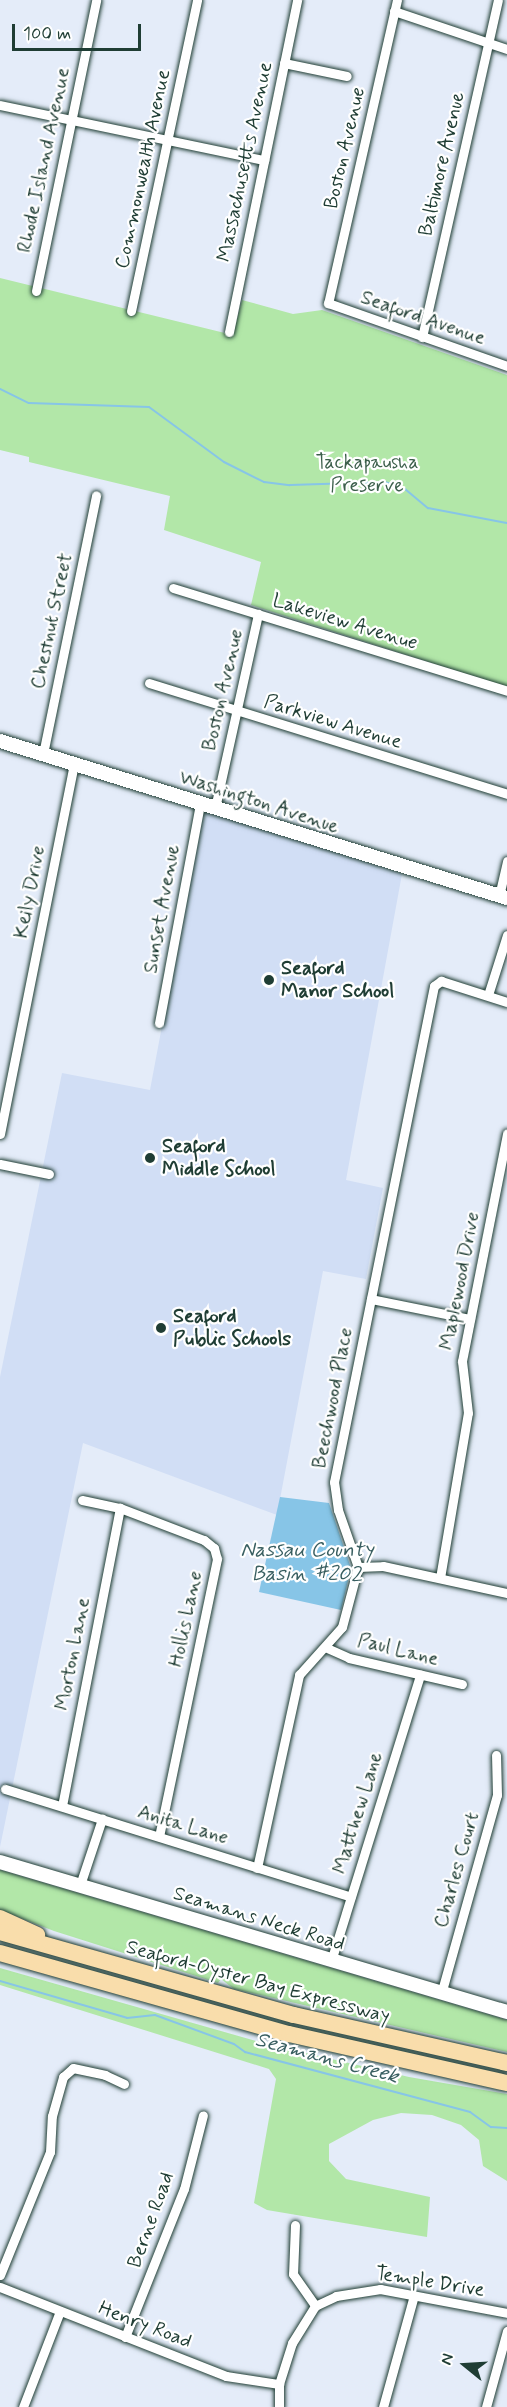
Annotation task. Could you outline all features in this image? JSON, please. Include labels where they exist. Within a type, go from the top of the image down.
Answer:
[{"type":"highway","points":[[0,1918],[93,1960]]},
{"type":"highway","name":"Seaford-Oyster Bay Expressway","points":[[0,1932],[294,2015],[507,2063]]},
{"type":"highway","name":"Seaford-Oyster Bay Expressway","points":[[0,1953],[289,2034],[507,2083]]},
{"type":"street","name":"Rhode Island Avenue","points":[[36,291],[96,0]]},
{"type":"street","name":"Commonwealth Avenue","points":[[132,311],[197,0]]},
{"type":"street","name":"Massachusetts Avenue","points":[[229,332],[297,0]]},
{"type":"street","name":"Boston Avenue","points":[[328,303],[396,0]]},
{"type":"street","name":"Baltimore Avenue","points":[[422,337],[498,0]]},
{"type":"street","points":[[394,11],[507,50]]},
{"type":"street","points":[[284,63],[347,76]]},
{"type":"street","points":[[0,105],[264,160]]},
{"type":"street","name":"Seaford Avenue","points":[[328,303],[507,366]]},
{"type":"street","name":"Chestnut Street","points":[[43,753],[96,495]]},
{"type":"street","name":"Lakeview Avenue","points":[[173,588],[507,691]]},
{"type":"street","name":"Boston Avenue","points":[[215,808],[258,614]]},
{"type":"street","name":"Parkview Avenue","points":[[149,683],[507,795]]},
{"type":"street","name":"Washington Avenue","points":[[0,741],[503,897]]},
{"type":"street","name":"Keily Drive","points":[[0,1134],[4,1088],[74,763]]},
{"type":"street","name":"Sunset Avenue","points":[[159,1023],[200,802]]},
{"type":"street","points":[[503,897],[507,861]]},
{"type":"street","points":[[507,935],[488,996],[507,1002]]},
{"type":"street","name":"Beechwood Place","points":[[358,1567],[338,1510],[334,1482],[434,986],[441,981],[488,996]]},
{"type":"street","name":"Maplewood Drive","points":[[440,1578],[468,1413],[462,1361],[507,1133]]},
{"type":"street","points":[[0,1164],[49,1174]]},
{"type":"street","points":[[371,1299],[470,1319]]},
{"type":"street","name":"Hollis Lane","points":[[82,1500],[120,1508],[204,1540],[214,1548],[217,1559],[159,1836]]},
{"type":"street","name":"Morton Lane","points":[[62,1806],[120,1508]]},
{"type":"street","points":[[257,1868],[299,1675],[308,1660],[327,1648],[342,1627],[358,1567],[383,1566],[507,1593]]},
{"type":"street","name":"Paul Lane","points":[[327,1648],[349,1658],[462,1684]]},
{"type":"street","name":"Matthew Lane","points":[[331,1961],[420,1675]]},
{"type":"street","name":"Charles Court","points":[[441,1994],[497,1795],[496,1755]]},
{"type":"street","name":"Anita Lane","points":[[5,1789],[351,1897]]},
{"type":"street","points":[[81,1885],[102,1819]]},
{"type":"street","name":"Seamans Neck Road","points":[[0,1862],[507,2012]]},
{"type":"street","points":[[0,2276],[50,2152],[52,2116],[63,2077],[73,2068],[105,2075],[124,2084]]},
{"type":"street","name":"Berne Road","points":[[125,2337],[184,2189],[203,2115]]},
{"type":"street","points":[[279,2407],[279,2384],[292,2343],[315,2306],[292,2274],[296,2225]]},
{"type":"street","name":"Henry Road","points":[[0,2287],[226,2376],[279,2384]]},
{"type":"street","name":"Temple Drive","points":[[315,2306],[358,2291],[380,2289],[507,2313]]},
{"type":"street","points":[[383,2407],[414,2295]]},
{"type":"street","points":[[23,2407],[60,2311]]},
{"type":"street","points":[[486,2407],[507,2331]]},
{"type":"shaded area","name":"Seaford Public Schools","points":[[203,807],[402,874],[346,1180],[383,1188],[366,1279],[323,1271],[277,1515],[83,1443],[0,1847],[0,1377],[62,1073],[150,1090]]},
{"type":"green space","name":"Tackapausha Preserve","points":[[0,278],[233,335],[242,300],[293,314],[322,310],[507,375],[507,687],[251,605],[261,562],[164,530],[170,496],[29,462],[29,457],[0,450]]},
{"type":"green space","points":[[0,1870],[507,2020],[507,2052],[234,1989],[221,1979],[218,1983],[54,1931],[0,1910]]},
{"type":"green space","points":[[0,1968],[263,2043],[409,2077],[507,2094],[507,2181],[483,2166],[479,2140],[461,2125],[432,2115],[401,2113],[373,2120],[329,2144],[329,2161],[346,2179],[430,2197],[427,2237],[267,2210],[254,2203],[276,2079],[269,2069],[0,1985]]},
{"type":"water","name":"Nassau County Basin #202","points":[[280,1497],[329,1503],[351,1568],[341,1610],[259,1592]]},
{"type":"waterway","points":[[0,389],[29,403],[149,407],[224,462],[264,482],[290,485],[385,482],[405,489],[428,508],[507,523]]},
{"type":"waterway","name":"Seamans Creek","points":[[0,1981],[127,2018],[155,2015],[234,2044],[245,2052],[470,2112],[491,2127],[507,2128]]},
{"type":"place","name":"Seaford Manor School","points":[[269,980]]},
{"type":"place","name":"Seaford Middle School","points":[[150,1158]]},
{"type":"place","name":"Seaford Public Schools","points":[[161,1328]]}]
